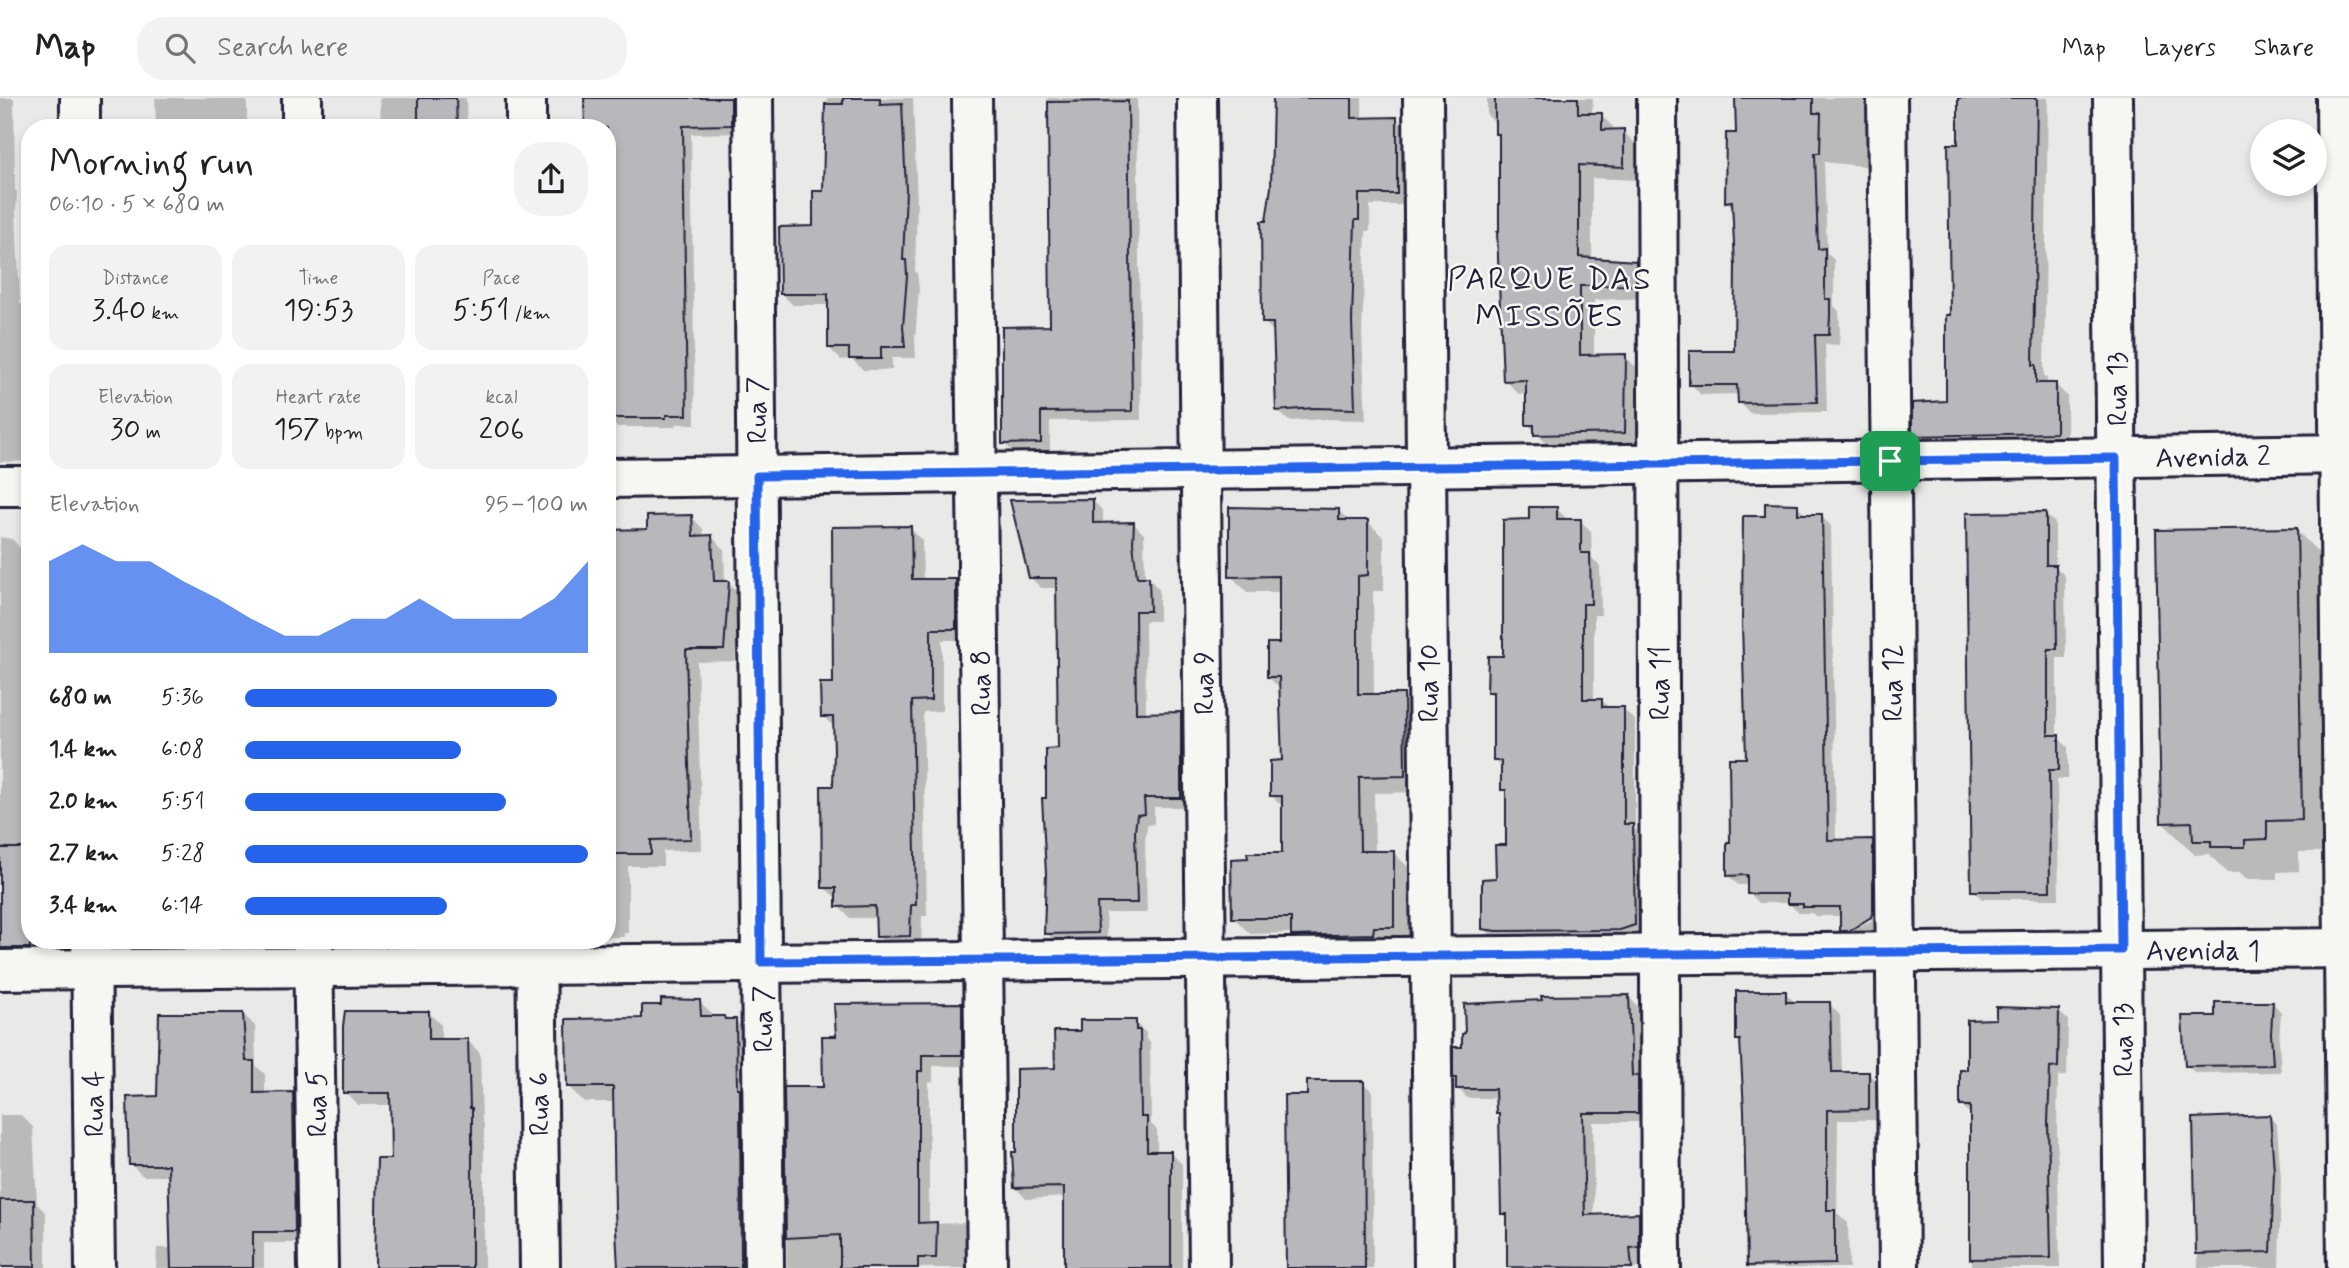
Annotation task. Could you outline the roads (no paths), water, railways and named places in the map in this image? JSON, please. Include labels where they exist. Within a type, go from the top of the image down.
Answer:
[{"type":"street","points":[[80,98],[80,119]]},
{"type":"street","points":[[302,98],[302,119]]},
{"type":"street","points":[[526,98],[526,119]]},
{"type":"street","name":"Rua 7","points":[[753,98],[764,1268]]},
{"type":"street","name":"Rua 8","points":[[972,98],[987,1268]]},
{"type":"street","name":"Rua 9","points":[[1197,98],[1209,1268]]},
{"type":"street","name":"Rua 10","points":[[1423,98],[1434,1268]]},
{"type":"street","name":"Rua 11","points":[[1657,98],[1661,1268]]},
{"type":"street","name":"Rua 12","points":[[1887,98],[1899,1268]]},
{"type":"street","name":"Rua 13","points":[[2113,98],[2124,1268]]},
{"type":"street","points":[[2336,98],[2344,455],[2347,1268]]},
{"type":"street","name":"Avenida 2","points":[[616,478],[2344,455]]},
{"type":"street","points":[[0,486],[21,486]]},
{"type":"street","name":"Avenida 1","points":[[0,970],[91,954],[536,952],[761,962],[2346,948]]},
{"type":"street","name":"Rua 6","points":[[536,952],[540,1268]]},
{"type":"street","name":"Rua 5","points":[[314,953],[318,1268]]},
{"type":"street","name":"Rua 4","points":[[91,954],[95,1268]]},
{"type":"district","name":"PARQUE DAS MISSÕES","points":[[1550,296]]}]
